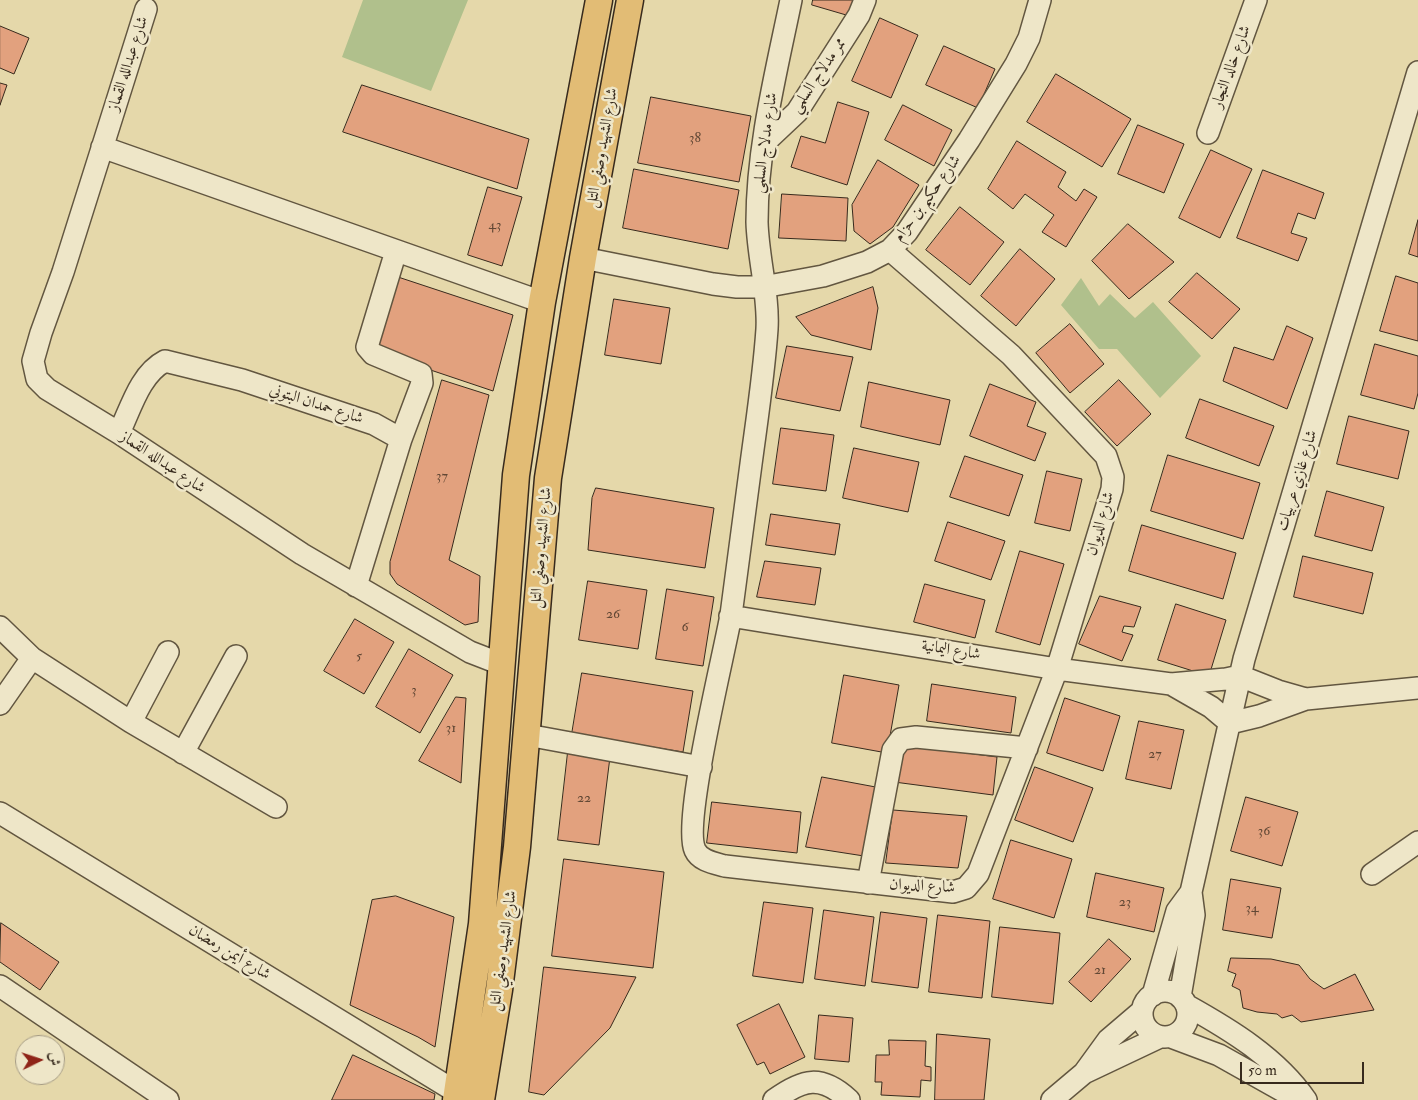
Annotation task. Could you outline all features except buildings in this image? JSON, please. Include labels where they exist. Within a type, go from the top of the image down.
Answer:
[{"type":"main road","name":"شارع الشهيد وصفي التل","points":[[465,1098],[482,924],[516,476],[542,302],[598,0]]},
{"type":"main road","name":"شارع الشهيد وصفي التل","points":[[465,1098],[508,930],[527,735],[548,478],[583,258],[630,0]]},
{"type":"street","name":"شارع مدلاج السلمي","points":[[763,287],[757,223],[763,144],[791,0]]},
{"type":"street","name":"ممر مدلاج السلمي","points":[[763,144],[797,112],[859,15],[865,0]]},
{"type":"street","name":"شارع حكيم بن حزام","points":[[583,258],[713,284],[737,287],[763,287],[823,276],[867,262],[890,250],[907,232],[970,140],[1016,64],[1029,38],[1040,0]]},
{"type":"street","name":"شارع خالد النجار","points":[[1208,133],[1256,0]]},
{"type":"street","name":"شارع عبدالله القماز","points":[[146,8],[33,361],[37,379],[47,389],[119,433],[240,515],[356,586],[470,652],[501,664]]},
{"type":"street","name":"شارع غازي عربيات","points":[[1183,1001],[1194,916],[1191,892],[1240,676],[1418,72]]},
{"type":"street","points":[[102,147],[542,302]]},
{"type":"street","name":"شارع الديوان","points":[[763,287],[767,306],[767,329],[730,616],[701,767],[692,825],[692,841],[695,852],[706,861],[725,866],[953,892],[966,888],[978,874],[1027,748],[1057,669],[1112,489],[1113,477],[1106,456],[1011,355],[890,250]]},
{"type":"street","points":[[356,586],[401,439],[422,384],[421,374],[373,354],[367,347],[396,251]]},
{"type":"street","name":"شارع حمدان البتوني","points":[[119,433],[145,377],[155,366],[165,360],[242,380],[374,424],[401,439]]},
{"type":"street","name":"شارع اليمانية","points":[[730,616],[1057,669],[1171,684],[1226,680],[1240,676]]},
{"type":"street","points":[[0,627],[32,658],[131,722],[276,807]]},
{"type":"street","points":[[131,722],[168,652]]},
{"type":"street","points":[[184,754],[236,656]]},
{"type":"street","points":[[0,704],[32,658]]},
{"type":"street","points":[[1240,676],[1278,691],[1306,699]]},
{"type":"street","name":"شارع اليمانية","points":[[1171,684],[1210,707],[1230,723]]},
{"type":"street","points":[[1230,723],[1259,716],[1306,699],[1418,688]]},
{"type":"street","points":[[527,735],[701,767]]},
{"type":"street","points":[[868,883],[893,750],[902,738],[916,737],[1027,748]]},
{"type":"street","name":"شارع أيمن رمضان","points":[[0,813],[465,1098]]},
{"type":"street","points":[[1372,874],[1418,842]]},
{"type":"street","name":"شارع غازي عربيات","points":[[1147,1003],[1177,912],[1191,892]]},
{"type":"street","points":[[0,986],[145,1094],[168,1100]]},
{"type":"street","points":[[1052,1100],[1084,1073],[1108,1040],[1147,1003],[1162,991],[1172,992],[1260,1053],[1291,1078],[1306,1100],[1283,1091],[1219,1056],[1146,1028],[1147,1003]]},
{"type":"street","points":[[1084,1073],[1184,1028],[1188,1021],[1183,1001]]},
{"type":"street","points":[[774,1100],[792,1087],[811,1082],[823,1082],[838,1090],[849,1100]]},
{"type":"green space","points":[[363,0],[468,0],[431,91],[342,57]]},
{"type":"green space","points":[[1081,278],[1099,306],[1110,294],[1135,318],[1153,302],[1201,356],[1160,398],[1117,349],[1099,349],[1061,305]]}]
